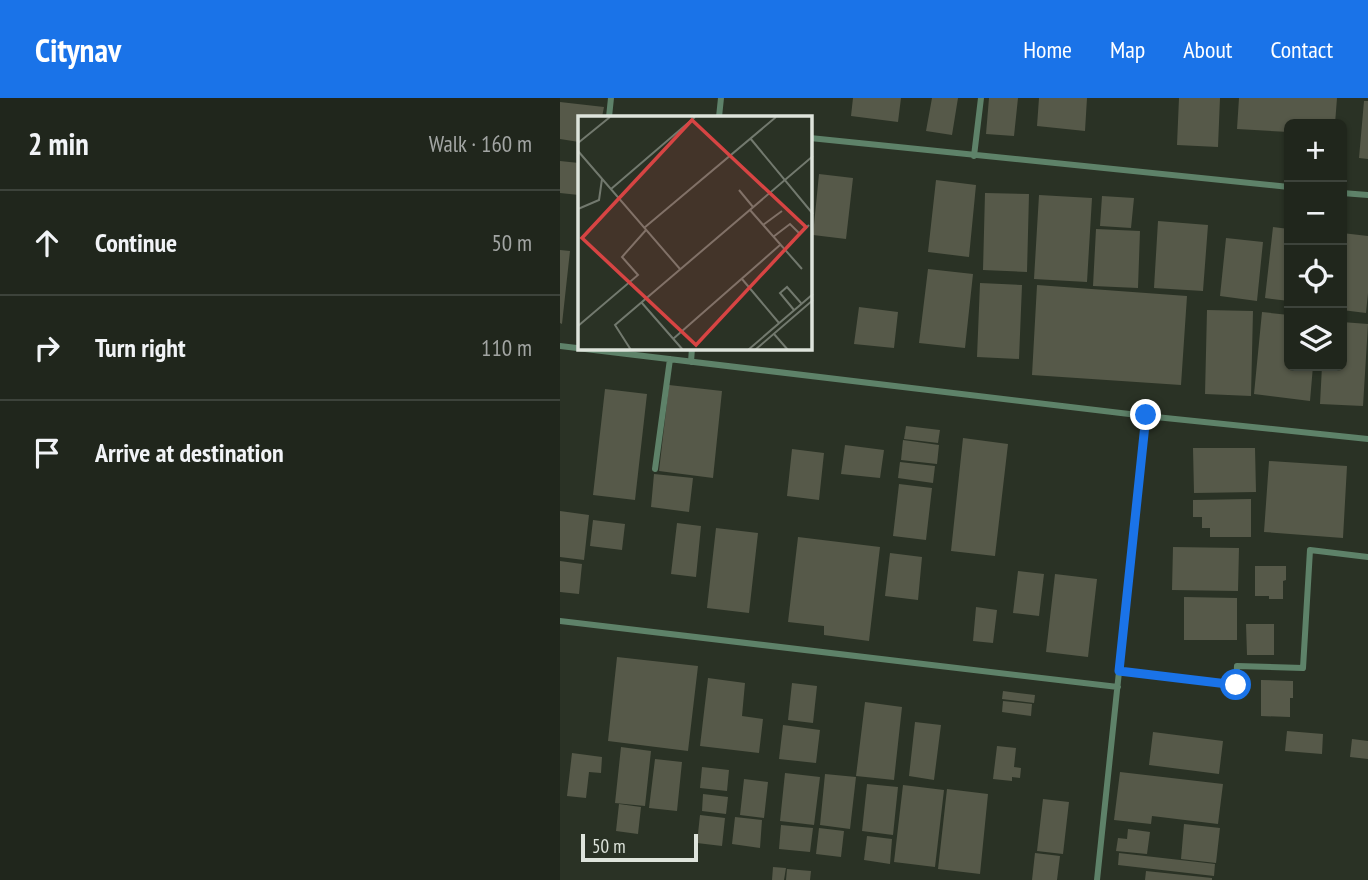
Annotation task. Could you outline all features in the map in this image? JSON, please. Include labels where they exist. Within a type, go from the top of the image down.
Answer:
[{"type":"lane","points":[[609,116],[611,98]]},
{"type":"lane","points":[[719,116],[721,98]]},
{"type":"lane","points":[[974,156],[981,98]]},
{"type":"lane","points":[[812,138],[1284,187]]},
{"type":"lane","points":[[1347,193],[1368,195]]},
{"type":"lane","points":[[560,346],[578,348]]},
{"type":"lane","points":[[594,350],[1368,439]]},
{"type":"lane","points":[[691,362],[692,350]]},
{"type":"lane","points":[[655,469],[670,359]]},
{"type":"lane","points":[[1097,880],[1146,415]]},
{"type":"lane","points":[[1119,671],[1236,685],[1237,666],[1303,668],[1310,550],[1368,557]]},
{"type":"lane","points":[[560,621],[1118,687]]},
{"type":"building","points":[[853,98],[901,98],[898,122],[851,116]]},
{"type":"building","points":[[932,98],[958,98],[952,135],[926,131]]},
{"type":"building","points":[[989,98],[1018,98],[1014,136],[986,134]]},
{"type":"building","points":[[1039,98],[1087,98],[1085,131],[1037,126]]},
{"type":"building","points":[[1179,98],[1220,98],[1218,147],[1177,145]]},
{"type":"building","points":[[1239,98],[1337,98],[1335,119],[1284,119],[1284,132],[1237,129]]},
{"type":"building","points":[[1364,101],[1368,101],[1368,159],[1359,158]]},
{"type":"building","points":[[560,102],[604,107],[602,116],[578,116],[578,142],[560,139]]},
{"type":"building","points":[[560,161],[578,163],[578,195],[560,193]]},
{"type":"building","points":[[819,174],[853,178],[846,239],[813,235]]},
{"type":"building","points":[[936,180],[976,185],[969,257],[928,252]]},
{"type":"building","points":[[985,193],[1029,194],[1027,272],[983,270]]},
{"type":"building","points":[[1039,195],[1092,198],[1087,282],[1034,279]]},
{"type":"building","points":[[1102,196],[1134,198],[1131,228],[1100,226]]},
{"type":"building","points":[[1158,221],[1208,225],[1203,291],[1154,288]]},
{"type":"building","points":[[1273,227],[1284,228],[1284,300],[1265,298]]},
{"type":"building","points":[[1096,229],[1140,231],[1138,288],[1093,286]]},
{"type":"building","points":[[1347,234],[1368,236],[1366,313],[1347,311]]},
{"type":"building","points":[[1226,238],[1263,242],[1257,301],[1220,296]]},
{"type":"building","points":[[560,250],[570,251],[562,324],[560,323]]},
{"type":"building","points":[[928,269],[973,274],[965,348],[919,343]]},
{"type":"building","points":[[980,283],[1022,285],[1019,359],[977,357]]},
{"type":"building","points":[[1037,285],[1187,296],[1181,385],[1032,375]]},
{"type":"building","points":[[859,307],[898,312],[894,348],[854,344]]},
{"type":"building","points":[[1207,310],[1253,311],[1251,396],[1205,394]]},
{"type":"building","points":[[1262,312],[1284,314],[1284,371],[1313,371],[1310,401],[1254,394]]},
{"type":"building","points":[[1347,322],[1368,324],[1363,406],[1320,404],[1322,371],[1347,371]]},
{"type":"building","points":[[669,385],[722,391],[713,478],[659,471]]},
{"type":"building","points":[[605,389],[647,394],[635,500],[593,495]]},
{"type":"building","points":[[906,426],[940,430],[938,443],[904,439]]},
{"type":"building","points":[[963,438],[1008,444],[995,556],[951,551]]},
{"type":"building","points":[[903,440],[939,445],[937,464],[901,460]]},
{"type":"building","points":[[845,445],[884,450],[880,478],[841,474]]},
{"type":"building","points":[[1193,448],[1255,448],[1256,492],[1194,493]]},
{"type":"building","points":[[792,449],[824,453],[819,500],[787,496]]},
{"type":"building","points":[[1269,461],[1347,466],[1343,538],[1264,532]]},
{"type":"building","points":[[900,462],[935,466],[933,483],[898,478]]},
{"type":"building","points":[[654,474],[693,478],[689,512],[651,507]]},
{"type":"building","points":[[899,484],[932,488],[926,540],[893,536]]},
{"type":"building","points":[[1251,499],[1251,537],[1210,537],[1210,528],[1202,528],[1202,517],[1193,517],[1193,500]]},
{"type":"building","points":[[560,511],[589,515],[584,560],[560,557]]},
{"type":"building","points":[[593,520],[625,524],[622,550],[590,546]]},
{"type":"building","points":[[677,523],[701,526],[696,577],[671,574]]},
{"type":"building","points":[[716,528],[758,533],[749,613],[707,608]]},
{"type":"building","points":[[798,537],[880,547],[869,641],[824,635],[824,626],[788,622]]},
{"type":"building","points":[[1173,547],[1239,548],[1238,591],[1172,590]]},
{"type":"building","points":[[890,553],[922,557],[918,600],[885,596]]},
{"type":"building","points":[[560,561],[582,564],[579,594],[560,592]]},
{"type":"building","points":[[1255,566],[1286,566],[1283,599],[1255,596]]},
{"type":"building","points":[[1018,571],[1044,574],[1039,616],[1013,613]]},
{"type":"building","points":[[1055,574],[1097,579],[1088,657],[1046,652]]},
{"type":"building","points":[[1184,597],[1237,598],[1237,640],[1184,640]]},
{"type":"building","points":[[976,607],[997,610],[993,643],[973,641]]},
{"type":"building","points":[[1246,624],[1274,624],[1274,655],[1247,655]]},
{"type":"building","points":[[617,657],[698,666],[688,751],[608,741]]},
{"type":"building","points":[[708,678],[745,683],[742,716],[763,719],[759,753],[700,746]]},
{"type":"building","points":[[1261,680],[1293,681],[1290,717],[1261,716]]},
{"type":"building","points":[[792,683],[817,686],[813,723],[788,720]]},
{"type":"building","points":[[1003,691],[1035,695],[1034,703],[1002,699]]},
{"type":"building","points":[[1003,701],[1032,704],[1031,716],[1002,712]]},
{"type":"building","points":[[865,702],[902,707],[894,780],[856,776]]},
{"type":"building","points":[[915,722],[941,725],[934,780],[909,776]]},
{"type":"building","points":[[783,725],[820,730],[816,763],[779,759]]},
{"type":"building","points":[[1287,731],[1323,734],[1322,754],[1285,751]]},
{"type":"building","points":[[1153,732],[1223,741],[1219,774],[1149,765]]},
{"type":"building","points":[[1352,739],[1368,741],[1368,759],[1350,757]]},
{"type":"building","points":[[997,746],[1016,748],[1014,767],[1021,768],[1020,778],[1012,777],[1012,781],[993,779]]},
{"type":"building","points":[[621,747],[651,751],[645,806],[615,803]]},
{"type":"building","points":[[572,753],[602,757],[601,773],[589,772],[586,798],[567,796]]},
{"type":"building","points":[[655,759],[682,762],[677,811],[649,808]]},
{"type":"building","points":[[702,767],[729,770],[727,791],[700,788]]},
{"type":"building","points":[[1120,772],[1223,784],[1218,824],[1152,816],[1151,824],[1114,820]]},
{"type":"building","points":[[785,773],[820,777],[814,825],[780,821]]},
{"type":"building","points":[[825,774],[856,777],[850,829],[820,825]]},
{"type":"building","points":[[744,779],[768,782],[764,818],[740,815]]},
{"type":"building","points":[[867,784],[898,787],[893,835],[862,831]]},
{"type":"building","points":[[903,785],[944,790],[935,867],[894,862]]},
{"type":"building","points":[[947,789],[988,794],[980,874],[938,869]]},
{"type":"building","points":[[703,794],[728,797],[726,814],[702,811]]},
{"type":"building","points":[[1043,799],[1069,802],[1063,854],[1037,851]]},
{"type":"building","points":[[619,804],[641,807],[638,834],[616,831]]},
{"type":"building","points":[[700,815],[725,818],[722,846],[697,843]]},
{"type":"building","points":[[735,817],[762,820],[760,848],[732,844]]},
{"type":"building","points":[[1184,824],[1220,828],[1216,863],[1181,859]]},
{"type":"building","points":[[781,825],[813,828],[810,852],[779,849]]},
{"type":"building","points":[[819,828],[844,831],[841,857],[816,854]]},
{"type":"building","points":[[1128,829],[1150,832],[1147,854],[1116,851],[1118,838],[1127,839]]},
{"type":"building","points":[[867,836],[892,839],[890,864],[864,860]]},
{"type":"building","points":[[1035,853],[1060,856],[1057,880],[1032,880]]},
{"type":"building","points":[[1119,853],[1215,864],[1214,876],[1118,865]]},
{"type":"building","points":[[773,867],[786,868],[784,880],[772,880]]},
{"type":"building","points":[[787,869],[811,871],[810,880],[786,880]]},
{"type":"building","points":[[1146,871],[1212,878],[1212,880],[1145,880]]},
{"type":"route","points":[[1146,415],[1119,671],[1236,685]]}]
